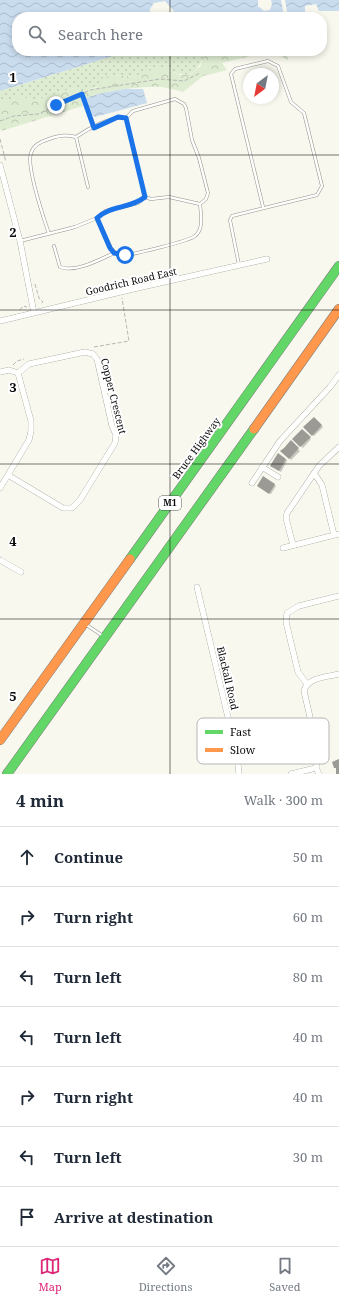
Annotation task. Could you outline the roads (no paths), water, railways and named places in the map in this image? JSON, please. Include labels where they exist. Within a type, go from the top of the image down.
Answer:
[{"type":"highway","name":"Bruce Highway","points":[[0,740],[339,266]]},
{"type":"highway","name":"M1","points":[[7,774],[339,309]]},
{"type":"street","points":[[0,165],[2,181],[20,241],[34,313]]},
{"type":"street","name":"Goodrich Road East","points":[[0,321],[267,259]]},
{"type":"street","name":"Copper Crescent","points":[[8,475],[64,508],[72,508],[80,500],[115,443],[116,435],[112,426],[97,359],[93,354],[85,352],[29,364],[18,374]]},
{"type":"street","points":[[0,372],[9,370],[18,374],[31,421],[29,440],[0,488]]},
{"type":"street","points":[[252,483],[280,441],[330,387],[339,374]]},
{"type":"street","points":[[293,545],[286,518],[287,513],[322,463],[339,447]]},
{"type":"street","points":[[262,467],[278,477]]},
{"type":"street","points":[[282,548],[336,535],[322,485],[314,474]]},
{"type":"street","points":[[0,560],[20,572]]},
{"type":"street","name":"Blackall Road","points":[[197,587],[227,718]]},
{"type":"street","points":[[307,684],[298,672],[286,622],[287,613],[299,606],[339,596]]},
{"type":"street","points":[[310,718],[304,694],[307,684],[312,681],[339,674]]},
{"type":"street","name":"Blackall Road","points":[[237,764],[239,774]]},
{"type":"street","points":[[316,764],[316,768],[319,774]]},
{"type":"street","points":[[291,774],[316,768]]},
{"type":"lane","points":[[240,265],[230,218],[235,214],[317,195],[322,186],[304,113],[291,102],[278,66],[268,61],[235,69],[232,74],[263,207]]},
{"type":"lane","points":[[126,118],[133,110],[175,99],[184,104],[192,140],[199,158],[208,193],[206,199],[200,204]]},
{"type":"lane","points":[[76,137],[84,131],[118,117],[126,118]]},
{"type":"lane","points":[[126,118],[145,197]]},
{"type":"lane","points":[[48,234],[30,160],[31,153],[36,145],[56,136],[68,134],[76,137]]},
{"type":"lane","points":[[76,137],[88,187]]},
{"type":"lane","points":[[145,197],[151,199],[170,197],[200,204]]},
{"type":"lane","points":[[20,241],[75,227],[97,218],[105,211],[138,203],[145,197]]},
{"type":"lane","points":[[54,246],[60,267],[68,270],[114,253],[125,255],[187,241],[196,236],[202,225],[200,204]]},
{"type":"lane","points":[[97,218],[104,237],[114,253]]},
{"type":"lane","points":[[84,623],[105,637]]},
{"type":"water","points":[[0,0],[258,0],[258,6],[264,11],[270,10],[272,4],[271,0],[281,0],[283,12],[174,12],[165,1],[154,3],[150,9],[150,12],[12,12],[12,56],[113,56],[0,91]]},
{"type":"water","points":[[285,0],[339,0],[339,11],[319,11],[316,4],[305,6],[305,12],[287,12]]},
{"type":"water","points":[[124,89],[143,89],[147,103],[95,117],[92,115],[85,98]]}]
